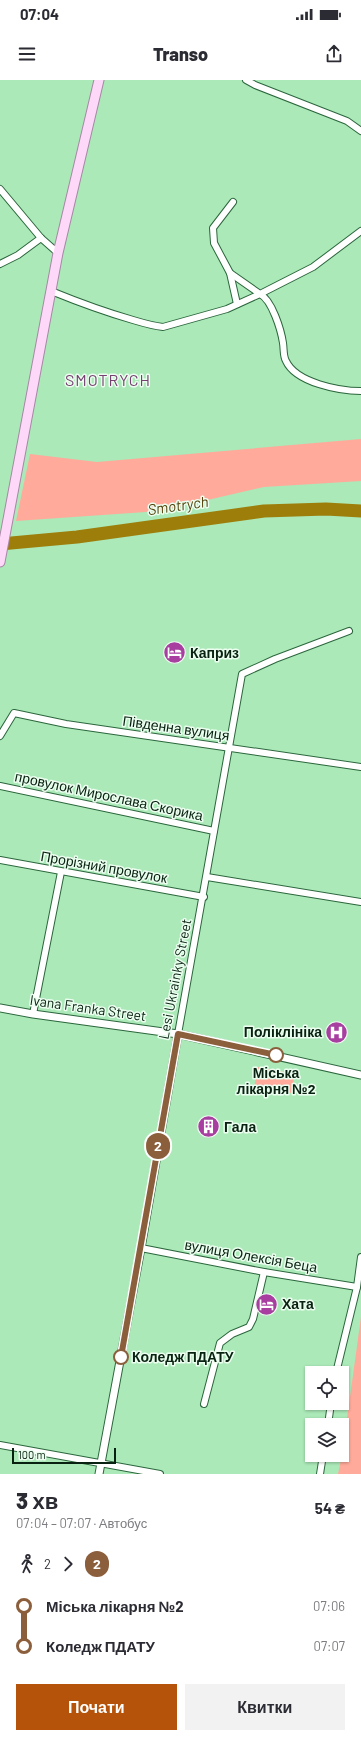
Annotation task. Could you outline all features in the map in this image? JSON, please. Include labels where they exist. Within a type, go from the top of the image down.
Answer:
[{"type":"main road","points":[[0,562],[58,253],[99,80]]},
{"type":"street","points":[[246,80],[255,85],[347,121],[361,131]]},
{"type":"street","points":[[0,189],[41,238],[58,253]]},
{"type":"street","points":[[233,202],[213,228],[214,243],[230,273],[237,304]]},
{"type":"street","points":[[51,291],[86,306],[163,327],[204,314],[227,309],[260,294],[314,267],[361,231]]},
{"type":"street","points":[[0,264],[18,256],[41,238]]},
{"type":"street","points":[[230,273],[269,302],[281,335],[286,362],[291,369],[326,387],[361,391]]},
{"type":"street","name":"Lesi Ukrainky Street","points":[[99,1474],[204,897],[214,831],[242,674],[275,659],[349,631]]},
{"type":"street","name":"Південна вулиця","points":[[0,736],[14,713],[66,724],[361,767]]},
{"type":"street","name":"провулок Мирослава Скорика","points":[[0,786],[214,831]]},
{"type":"street","name":"Прорізний провулок","points":[[0,860],[204,897]]},
{"type":"street","points":[[33,1014],[62,872]]},
{"type":"street","points":[[207,877],[361,902]]},
{"type":"street","name":"Ivana Franka Street","points":[[0,1008],[178,1034],[361,1075]]},
{"type":"street","name":"вулиця Олексія Беца","points":[[141,1248],[264,1272],[357,1287]]},
{"type":"street","points":[[338,1366],[357,1287],[361,1257]]},
{"type":"street","points":[[204,1404],[220,1343],[232,1334],[249,1327],[253,1319],[264,1272]]},
{"type":"street","points":[[0,1445],[160,1474]]},
{"type":"street","points":[[320,1474],[322,1462]]},
{"type":"shaded area","points":[[361,439],[361,481],[264,487],[160,511],[16,521],[30,454],[97,462]]},
{"type":"shaded area","points":[[258,1067],[295,1074],[291,1093],[254,1088]]},
{"type":"shaded area","points":[[361,1317],[361,1474],[338,1474],[341,1462],[349,1462],[349,1418],[347,1418]]},
{"type":"waterway","name":"Smotrych","points":[[0,544],[77,537],[264,511],[326,509],[361,511]]},
{"type":"bus line","name":"2","points":[[121,1357],[178,1034],[276,1055]]},
{"type":"place","name":"Каприз","points":[[175,653]]},
{"type":"place","name":"Поліклініка","points":[[337,1032]]},
{"type":"place","name":"Міська лікарня №2","points":[[276,1055]]},
{"type":"place","name":"Гала","points":[[209,1127]]},
{"type":"place","name":"Хата","points":[[267,1304]]},
{"type":"place","name":"Коледж ПДАТУ","points":[[121,1357]]},
{"type":"district","name":"SMOTRYCH","points":[[108,380]]}]
